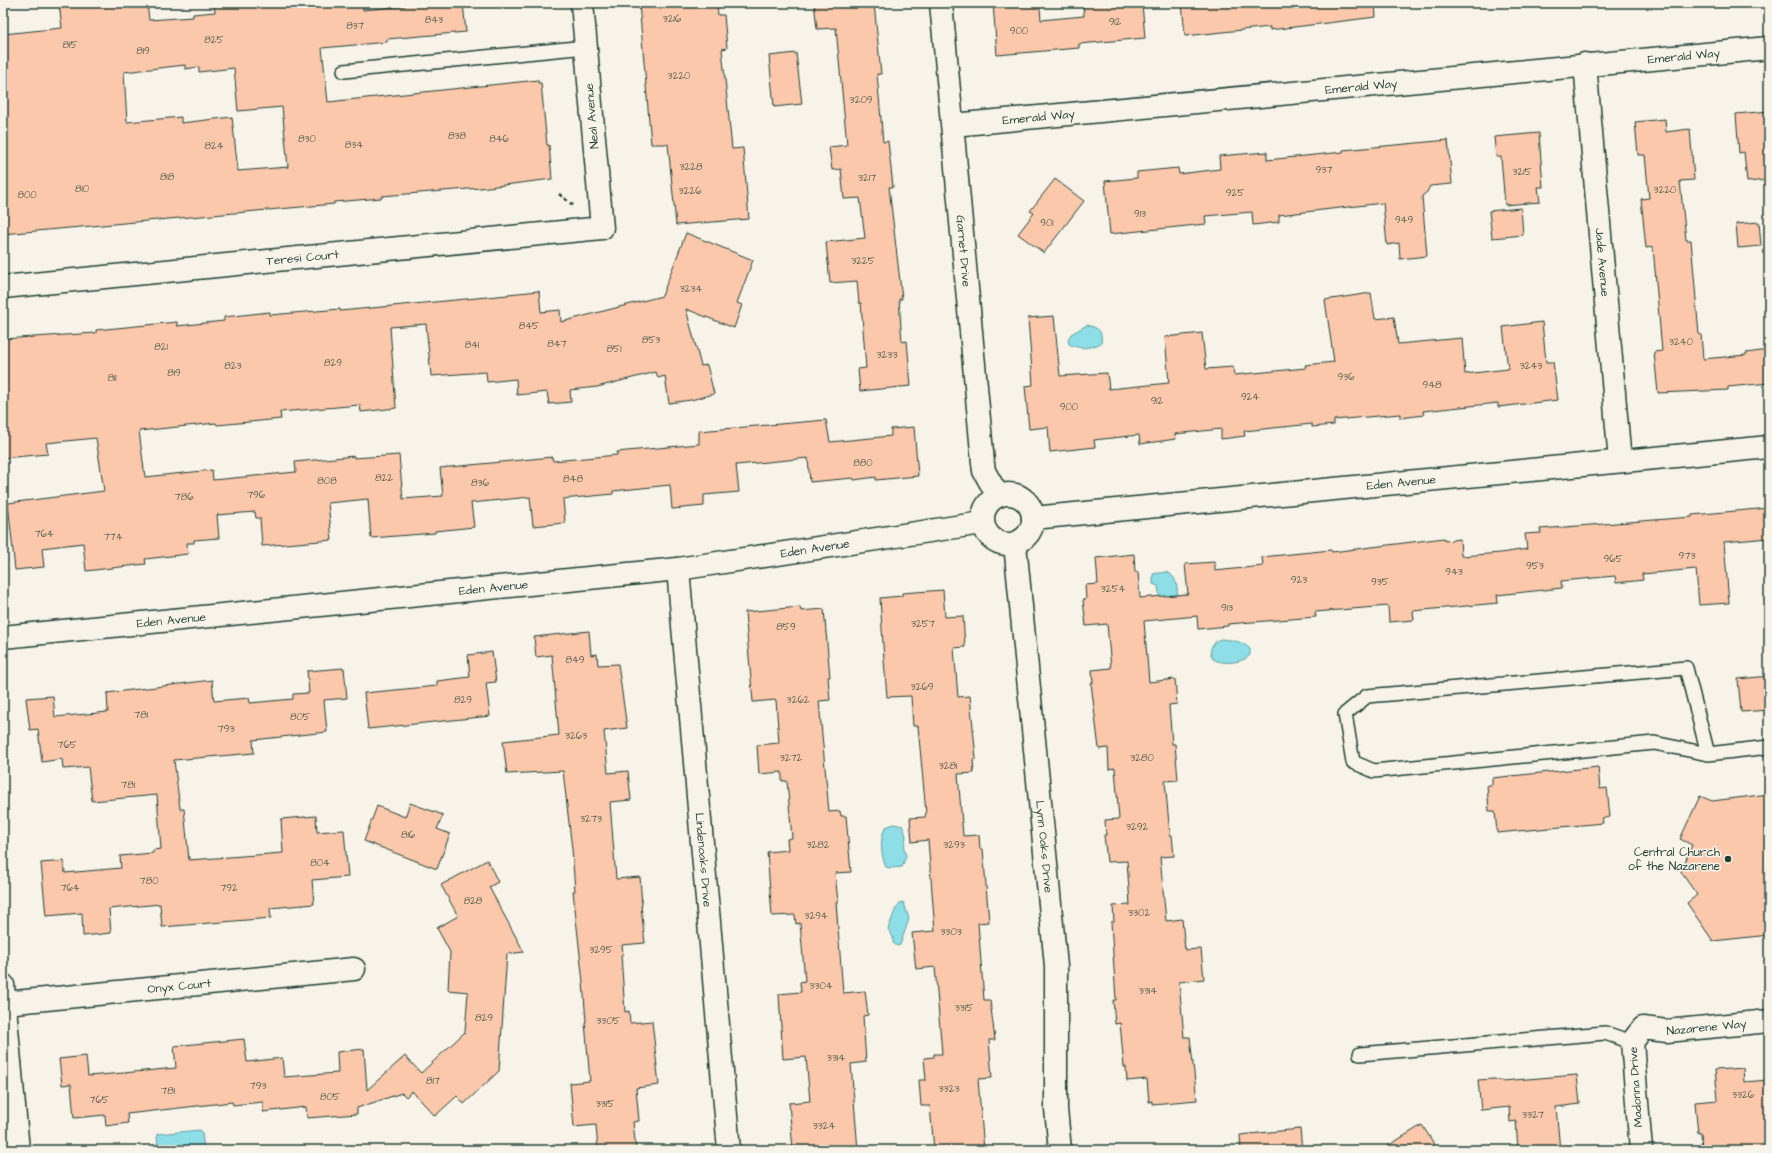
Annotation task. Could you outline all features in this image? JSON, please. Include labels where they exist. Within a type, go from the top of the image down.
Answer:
[{"type":"street","name":"Neal Avenue","points":[[582,3],[602,228]]},
{"type":"street","name":"Garnet Drive","points":[[941,3],[983,463],[984,471],[998,496]]},
{"type":"street","name":"Emerald Way","points":[[953,125],[1585,64],[1769,48]]},
{"type":"street","name":"Jade Avenue","points":[[1585,64],[1620,461]]},
{"type":"street","name":"Teresi Court","points":[[3,287],[602,228]]},
{"type":"street","name":"Eden Avenue","points":[[1033,518],[1769,447]]},
{"type":"street","points":[[1005,494],[1014,494],[1021,497],[1032,510],[1033,518],[1028,534],[1015,544],[998,542],[991,538],[985,531],[982,523],[985,507],[998,496],[1005,494]]},
{"type":"street","name":"Eden Avenue","points":[[3,637],[678,569],[982,523]]},
{"type":"street","name":"Lynn Oaks Drive","points":[[1015,544],[1056,966],[1056,1109],[1060,1150]]},
{"type":"street","name":"Lindenoaks Drive","points":[[678,569],[729,1150]]},
{"type":"street","name":"Onyx Court","points":[[4,994],[354,969]]},
{"type":"street","points":[[4,994],[18,1150]]},
{"type":"street","name":"Nazarene Way","points":[[1638,1035],[1769,1021]]},
{"type":"street","name":"Madonna Drive","points":[[1638,1035],[1641,1150]]},
{"type":"lane","points":[[344,71],[586,46]]},
{"type":"lane","points":[[1708,754],[1686,668],[1367,696],[1345,714],[1353,762],[1374,771],[1654,743],[1708,754],[1769,747]]},
{"type":"lane","points":[[1360,1054],[1606,1033],[1638,1035]]},
{"type":"water","points":[[1087,325],[1099,330],[1101,335],[1101,343],[1085,348],[1069,344],[1068,339],[1071,334]]},
{"type":"water","points":[[1166,572],[1174,577],[1176,582],[1178,606],[1161,605],[1158,586],[1153,584],[1153,574]]},
{"type":"water","points":[[1221,639],[1233,640],[1244,644],[1250,649],[1250,655],[1243,660],[1232,662],[1222,662],[1213,659],[1211,656],[1211,647],[1215,642]]},
{"type":"water","points":[[894,824],[903,826],[906,836],[904,848],[906,856],[902,867],[891,868],[886,867],[884,863],[882,836],[886,827]]},
{"type":"water","points":[[901,902],[904,903],[909,919],[900,945],[897,946],[893,943],[893,937],[888,929],[896,908]]},
{"type":"water","points":[[200,1130],[202,1133],[204,1150],[158,1150],[157,1134]]},
{"type":"building","points":[[59,3],[147,3],[149,20],[193,17],[193,14],[215,12],[214,3],[362,3],[363,10],[405,6],[405,3],[463,3],[466,32],[387,39],[387,42],[322,48],[328,102],[538,80],[538,83],[541,83],[552,179],[480,188],[382,196],[382,198],[334,202],[334,204],[3,234],[3,34],[62,28]],"holes":[[[185,65],[185,69],[199,67],[199,72],[234,68],[238,111],[282,107],[288,167],[238,171],[232,117],[181,123],[181,117],[127,122],[124,72]]]},
{"type":"building","points":[[639,3],[717,3],[718,15],[724,15],[727,48],[722,49],[732,149],[743,148],[749,219],[676,225],[668,144],[651,144]]},
{"type":"building","points":[[814,3],[874,3],[881,74],[877,74],[883,142],[888,141],[893,187],[889,187],[902,299],[899,299],[902,342],[907,341],[911,386],[860,391],[858,369],[866,368],[861,303],[859,303],[857,281],[830,283],[826,242],[865,238],[860,198],[844,199],[841,169],[832,170],[829,147],[847,145],[836,28],[817,29]]},
{"type":"building","points":[[993,3],[1037,3],[1038,8],[1040,8],[1041,20],[1084,16],[1083,3],[1142,3],[1145,38],[1079,44],[1079,48],[997,55]]},
{"type":"building","points":[[1182,3],[1375,3],[1376,17],[1270,30],[1270,27],[1185,36]]},
{"type":"building","points":[[796,53],[802,104],[774,107],[769,56]]},
{"type":"building","points":[[1769,111],[1769,180],[1747,182],[1744,152],[1739,153],[1736,114]]},
{"type":"building","points":[[1665,119],[1666,132],[1690,129],[1694,180],[1680,181],[1686,240],[1691,240],[1699,335],[1701,334],[1703,359],[1746,355],[1746,353],[1769,350],[1769,383],[1728,387],[1728,390],[1658,393],[1654,352],[1662,351],[1653,247],[1646,248],[1641,199],[1649,198],[1645,155],[1638,155],[1635,122]]},
{"type":"building","points":[[1539,133],[1543,187],[1538,187],[1540,202],[1505,205],[1501,157],[1496,157],[1494,137]]},
{"type":"building","points":[[1448,140],[1452,184],[1430,186],[1427,192],[1422,196],[1427,256],[1400,259],[1399,243],[1387,245],[1383,203],[1279,215],[1279,222],[1253,225],[1252,212],[1205,216],[1206,224],[1110,234],[1105,181],[1137,178],[1137,172],[1178,168],[1179,174],[1220,169],[1219,156],[1267,152],[1267,160],[1343,152],[1343,150]]},
{"type":"building","points":[[1055,179],[1084,201],[1044,253],[1018,234],[1034,213],[1030,211]]},
{"type":"building","points":[[1521,208],[1523,235],[1492,238],[1489,211]]},
{"type":"building","points":[[1759,222],[1761,246],[1738,248],[1736,224]]},
{"type":"building","points":[[686,233],[753,260],[737,303],[742,305],[734,328],[686,309],[701,366],[707,365],[714,394],[691,400],[669,403],[665,376],[658,378],[656,372],[597,387],[570,390],[571,402],[549,404],[547,392],[517,395],[516,379],[487,382],[486,372],[431,376],[426,324],[390,327],[396,408],[361,412],[360,405],[280,412],[281,419],[217,425],[216,423],[139,431],[145,477],[212,470],[213,480],[296,472],[295,462],[354,456],[354,458],[399,455],[403,499],[443,496],[440,468],[552,457],[553,461],[617,455],[617,452],[699,444],[699,431],[826,420],[830,442],[891,436],[891,429],[914,427],[918,476],[876,480],[876,477],[854,480],[853,478],[810,482],[808,458],[736,465],[739,492],[704,495],[704,506],[672,509],[670,485],[613,491],[613,494],[563,499],[565,523],[533,526],[530,497],[471,503],[474,527],[435,531],[435,533],[371,538],[368,499],[328,503],[332,540],[262,546],[260,518],[256,518],[255,512],[217,515],[219,538],[194,540],[194,543],[187,543],[188,554],[145,559],[146,564],[86,571],[83,543],[42,548],[44,567],[15,570],[8,503],[104,491],[96,438],[46,443],[48,454],[3,458],[3,339],[96,333],[96,330],[177,322],[177,326],[224,321],[224,317],[270,312],[270,315],[340,309],[340,311],[539,291],[541,312],[560,310],[561,322],[662,296]]},
{"type":"building","points":[[1371,293],[1375,319],[1394,317],[1398,344],[1462,338],[1465,374],[1508,369],[1503,327],[1542,322],[1546,362],[1553,362],[1558,400],[1498,407],[1498,403],[1423,411],[1424,415],[1400,418],[1400,414],[1334,420],[1334,425],[1312,427],[1312,424],[1244,431],[1245,436],[1221,439],[1221,429],[1175,434],[1176,439],[1140,444],[1139,435],[1094,440],[1095,447],[1050,452],[1048,427],[1029,429],[1025,386],[1033,385],[1028,318],[1054,316],[1060,376],[1107,373],[1109,389],[1169,383],[1165,337],[1202,333],[1206,369],[1233,367],[1234,375],[1306,368],[1305,365],[1334,362],[1325,300]]},
{"type":"building","points":[[1769,508],[1769,538],[1724,542],[1729,603],[1699,605],[1696,569],[1642,574],[1643,580],[1616,583],[1615,576],[1561,581],[1562,588],[1497,595],[1498,603],[1413,611],[1414,620],[1389,622],[1388,606],[1315,612],[1316,617],[1228,624],[1228,626],[1198,629],[1197,616],[1144,621],[1149,682],[1175,679],[1177,704],[1169,705],[1172,744],[1175,744],[1178,780],[1165,781],[1170,835],[1172,835],[1174,856],[1160,857],[1166,921],[1182,919],[1185,950],[1201,949],[1204,979],[1179,982],[1184,1037],[1190,1037],[1197,1100],[1152,1104],[1152,1101],[1149,1102],[1147,1079],[1127,1081],[1126,1067],[1124,1067],[1120,1023],[1115,1024],[1113,1000],[1116,1000],[1111,922],[1114,922],[1113,906],[1130,905],[1127,861],[1107,862],[1104,835],[1106,835],[1105,820],[1119,819],[1115,768],[1109,769],[1108,748],[1099,749],[1091,683],[1093,683],[1092,670],[1111,668],[1107,624],[1086,626],[1083,600],[1086,599],[1085,585],[1098,584],[1096,558],[1134,554],[1135,572],[1138,572],[1140,598],[1188,594],[1185,564],[1215,562],[1215,571],[1263,566],[1262,557],[1331,550],[1332,552],[1444,538],[1445,541],[1460,539],[1461,556],[1501,553],[1527,549],[1525,534],[1541,533],[1540,529],[1692,517],[1692,515]]},
{"type":"building","points":[[943,590],[945,617],[963,616],[965,647],[954,648],[958,697],[970,696],[976,759],[973,759],[974,773],[958,774],[963,836],[979,835],[980,849],[983,849],[989,922],[978,923],[984,1000],[990,1000],[995,1040],[989,1040],[992,1078],[978,1079],[984,1150],[934,1150],[930,1106],[921,1106],[919,1080],[926,1080],[924,1058],[934,1057],[934,1054],[942,1054],[935,967],[916,969],[912,933],[935,931],[928,840],[912,842],[910,818],[925,817],[926,813],[918,726],[913,726],[911,696],[887,697],[884,660],[880,598],[902,596],[902,593]]},
{"type":"building","points":[[800,607],[801,611],[824,609],[830,677],[828,677],[830,700],[819,701],[829,812],[840,811],[841,816],[846,816],[851,872],[835,873],[843,993],[865,991],[868,1015],[863,1016],[866,1062],[851,1064],[858,1150],[793,1150],[789,1103],[810,1101],[806,1057],[783,1059],[779,994],[801,992],[800,982],[805,981],[800,923],[796,924],[795,915],[772,916],[767,852],[788,850],[787,839],[792,838],[787,781],[782,781],[782,772],[759,774],[757,745],[779,743],[776,700],[753,702],[745,612]]},
{"type":"building","points":[[589,631],[591,655],[597,654],[598,665],[618,664],[627,728],[604,731],[608,773],[628,771],[631,800],[610,802],[616,879],[640,877],[645,943],[622,945],[623,955],[621,955],[625,1012],[629,1011],[630,1023],[652,1021],[659,1085],[636,1088],[639,1121],[633,1122],[636,1150],[598,1150],[596,1125],[574,1127],[570,1083],[590,1081],[583,982],[573,891],[575,891],[572,849],[563,771],[507,774],[503,741],[559,735],[552,655],[536,657],[534,637]]},
{"type":"building","points":[[492,652],[496,682],[486,683],[490,716],[368,729],[364,693],[437,686],[437,681],[470,677],[468,655]]},
{"type":"building","points":[[344,668],[347,698],[324,700],[327,732],[253,740],[254,753],[174,760],[180,809],[184,809],[189,860],[283,853],[281,819],[316,816],[317,832],[344,830],[348,877],[312,880],[314,904],[270,908],[271,918],[162,927],[160,904],[109,909],[111,933],[83,936],[82,913],[46,916],[41,863],[64,861],[65,873],[121,868],[120,856],[153,853],[153,850],[161,849],[157,795],[92,801],[88,767],[63,769],[62,759],[42,762],[38,729],[30,730],[26,698],[53,696],[55,717],[108,712],[107,693],[212,680],[214,701],[249,698],[250,703],[293,699],[293,694],[309,693],[307,671]]},
{"type":"building","points":[[1769,676],[1769,710],[1741,712],[1738,679]]},
{"type":"building","points":[[1598,767],[1600,789],[1607,788],[1610,817],[1602,818],[1603,823],[1497,833],[1495,811],[1489,811],[1487,785],[1492,785],[1492,778]]},
{"type":"building","name":"Central Church of the Nazarene","points":[[1769,794],[1769,935],[1713,941],[1687,903],[1697,895],[1681,872],[1692,845],[1680,839],[1700,796],[1712,801]]},
{"type":"building","points":[[410,803],[443,815],[437,829],[450,834],[437,869],[364,841],[377,806],[405,817]]},
{"type":"building","points":[[487,860],[498,882],[489,887],[524,952],[507,954],[499,1071],[464,1104],[457,1096],[435,1116],[412,1091],[406,1097],[402,1093],[357,1108],[357,1114],[307,1118],[306,1107],[263,1112],[263,1102],[233,1105],[232,1102],[127,1114],[128,1123],[106,1126],[105,1115],[74,1118],[71,1084],[62,1085],[59,1059],[86,1056],[88,1076],[176,1068],[174,1046],[244,1039],[247,1062],[282,1058],[284,1077],[338,1073],[337,1052],[364,1049],[367,1090],[405,1056],[421,1073],[465,1032],[468,992],[448,990],[450,952],[437,928],[458,916],[441,885]]},
{"type":"building","points":[[1743,1068],[1744,1082],[1769,1080],[1769,1150],[1702,1150],[1701,1133],[1698,1133],[1695,1102],[1718,1100],[1715,1070]]},
{"type":"building","points":[[1577,1075],[1580,1104],[1556,1107],[1560,1150],[1518,1150],[1516,1121],[1510,1122],[1509,1107],[1481,1110],[1478,1080],[1494,1079],[1502,1081]]},
{"type":"building","points":[[1422,1125],[1438,1150],[1381,1150]]},
{"type":"building","points":[[1300,1129],[1302,1150],[1241,1150],[1240,1135]]},
{"type":"place","name":"Central Church of the Nazarene","points":[[1728,859]]}]
